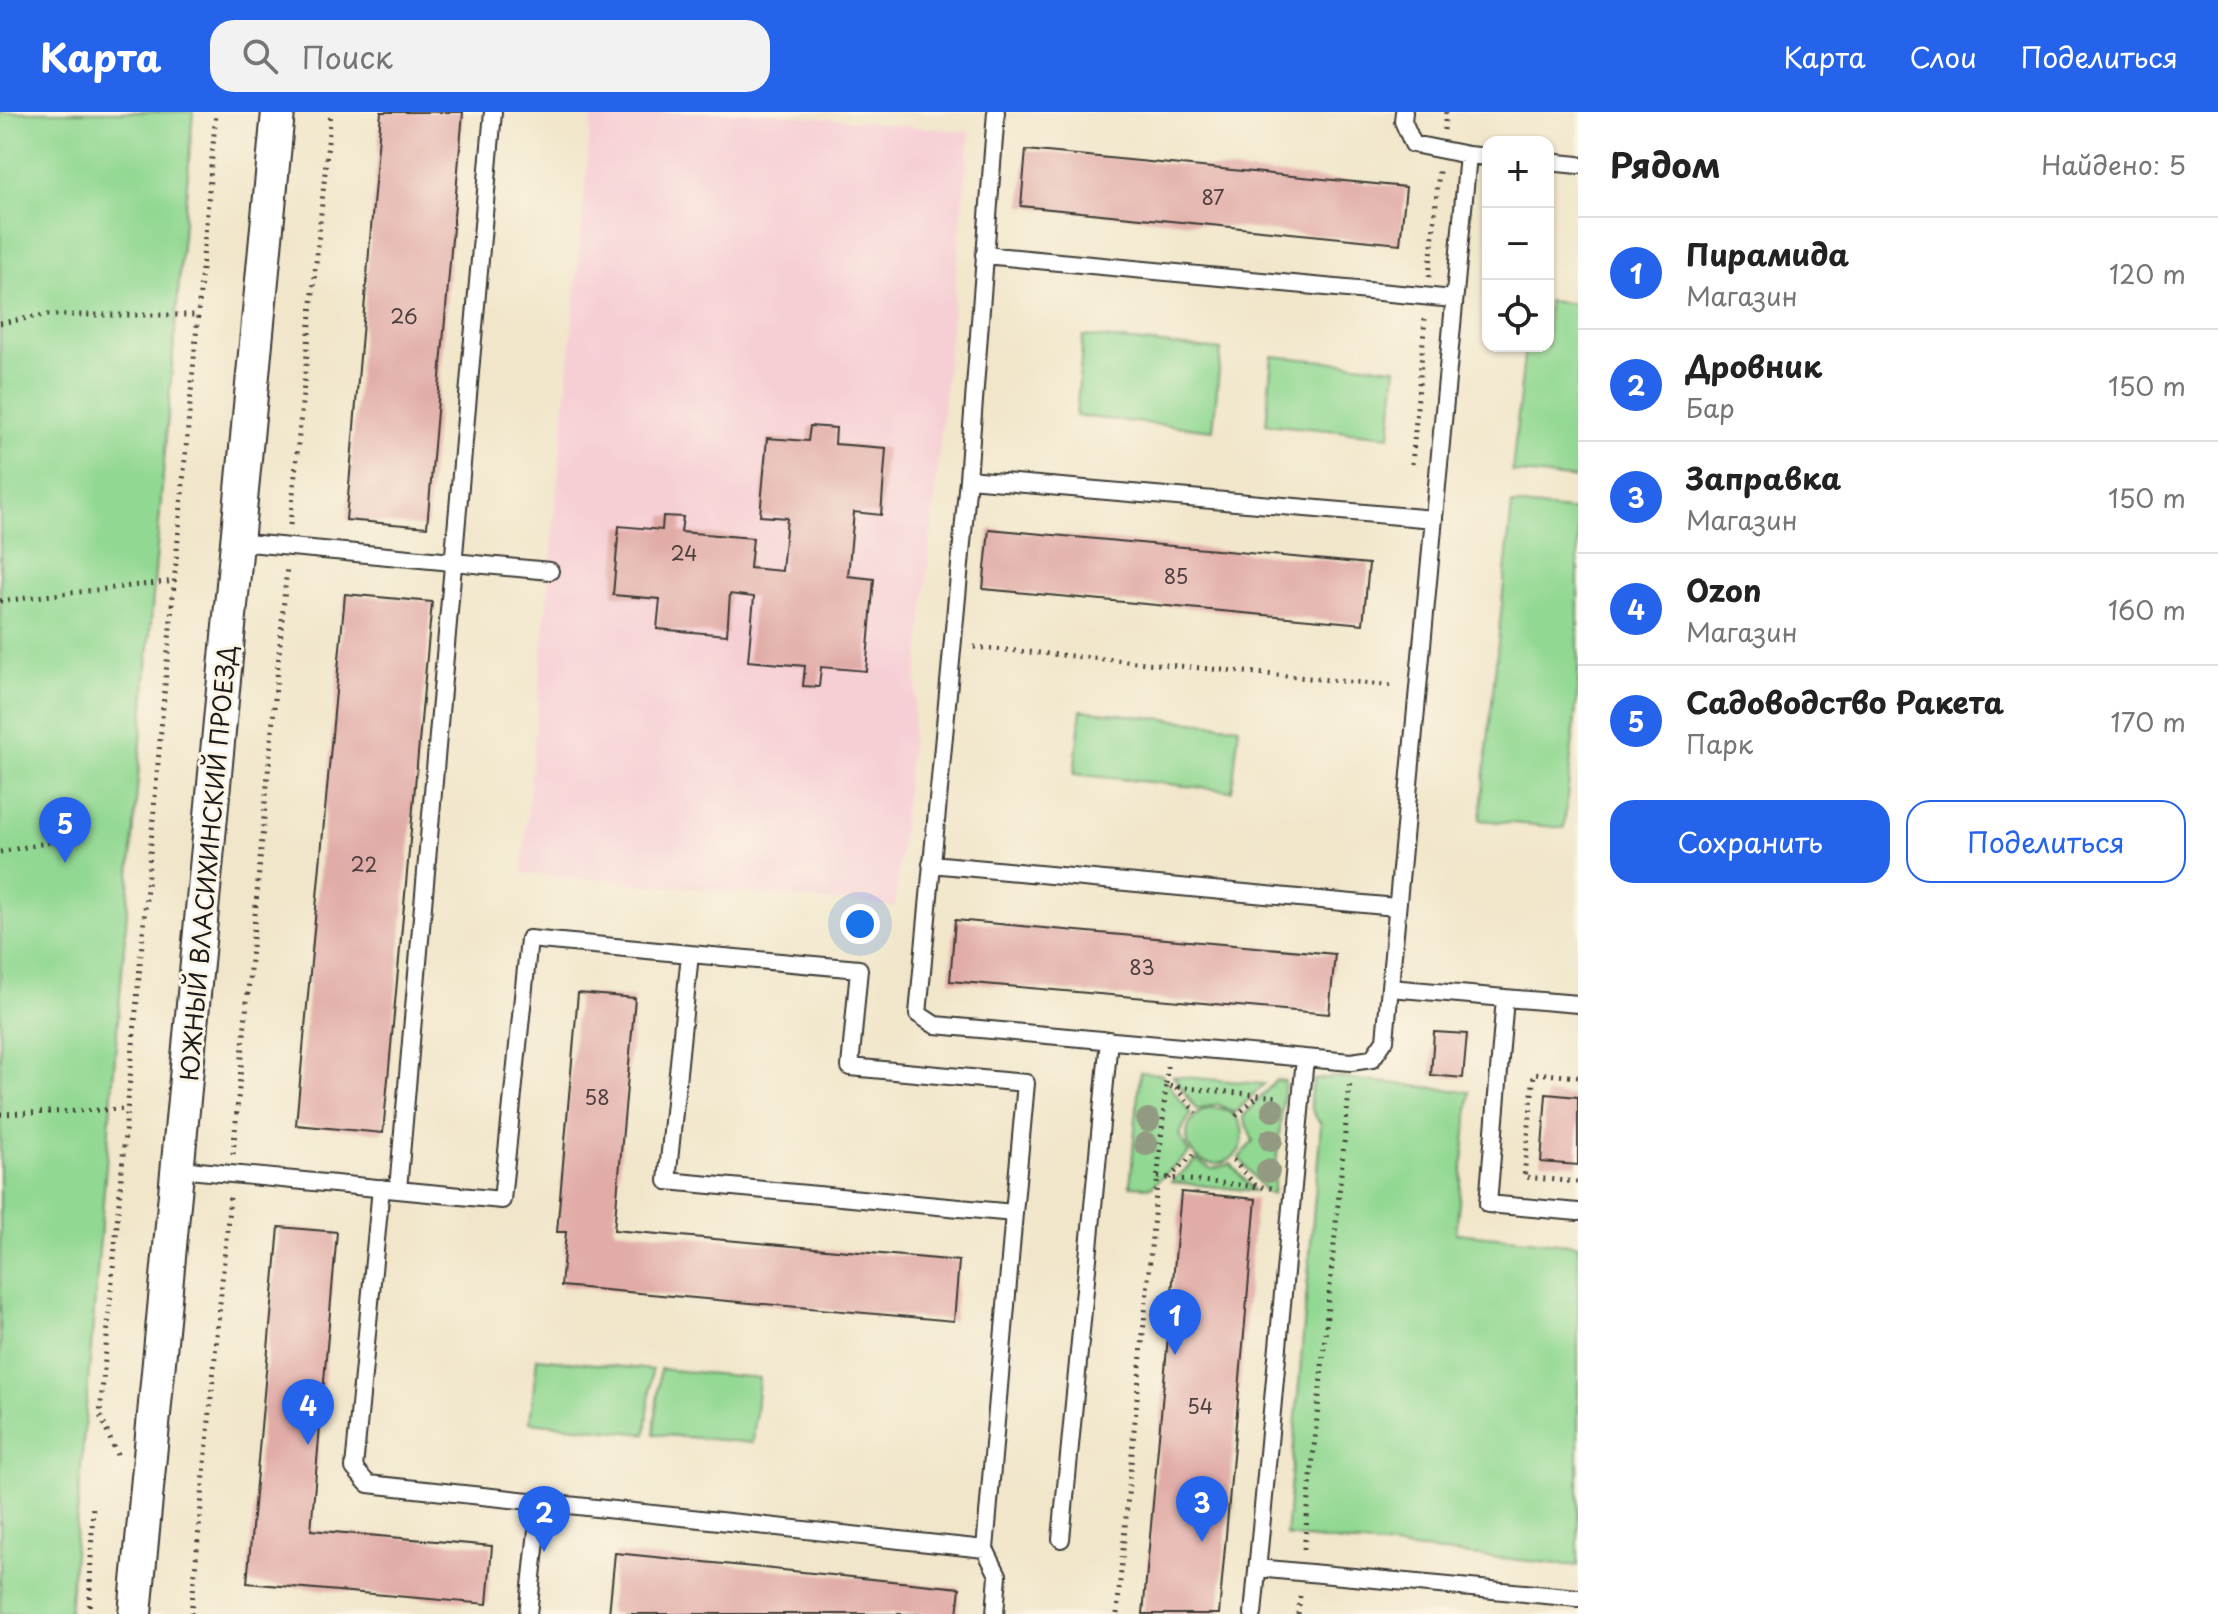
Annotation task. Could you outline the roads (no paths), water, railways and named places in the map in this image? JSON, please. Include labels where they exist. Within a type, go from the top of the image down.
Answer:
[{"type":"street","name":"ЮЖНЫЙ ВЛАСИХИНСКИЙ ПРОЕЗД","points":[[135,1614],[278,112]]},
{"type":"lane","points":[[493,112],[456,562],[390,1189],[354,1468],[368,1484],[985,1549]]},
{"type":"lane","points":[[996,112],[968,479],[918,1014],[935,1025],[1351,1062],[1372,1059],[1385,1040],[1468,155]]},
{"type":"lane","points":[[1404,112],[1403,121],[1413,144],[1441,152],[1482,156]]},
{"type":"lane","points":[[1554,163],[1578,165]]},
{"type":"lane","points":[[984,255],[1454,299]]},
{"type":"lane","points":[[968,479],[1434,519]]},
{"type":"lane","points":[[237,542],[550,571]]},
{"type":"lane","points":[[931,864],[1396,907]]},
{"type":"lane","points":[[178,1169],[502,1200],[529,939],[859,969],[850,1067],[1026,1083],[985,1549],[998,1575],[995,1614]]},
{"type":"lane","points":[[690,954],[667,1181],[1014,1213]]},
{"type":"lane","points":[[1390,988],[1578,1004]]},
{"type":"lane","points":[[1505,998],[1488,1204],[1578,1212]]},
{"type":"lane","points":[[1061,1539],[1109,1040]]},
{"type":"lane","points":[[1253,1614],[1305,1058]]},
{"type":"lane","points":[[528,1614],[540,1503]]},
{"type":"lane","points":[[1257,1568],[1578,1598]]},
{"type":"place","name":"Садоводство Ракета","points":[[65,863]]},
{"type":"place","name":"Пирамида","points":[[1175,1355]]},
{"type":"place","name":"Ozon","points":[[308,1445]]},
{"type":"place","name":"Заправка","points":[[1202,1542]]},
{"type":"place","name":"Дровник","points":[[544,1552]]}]
